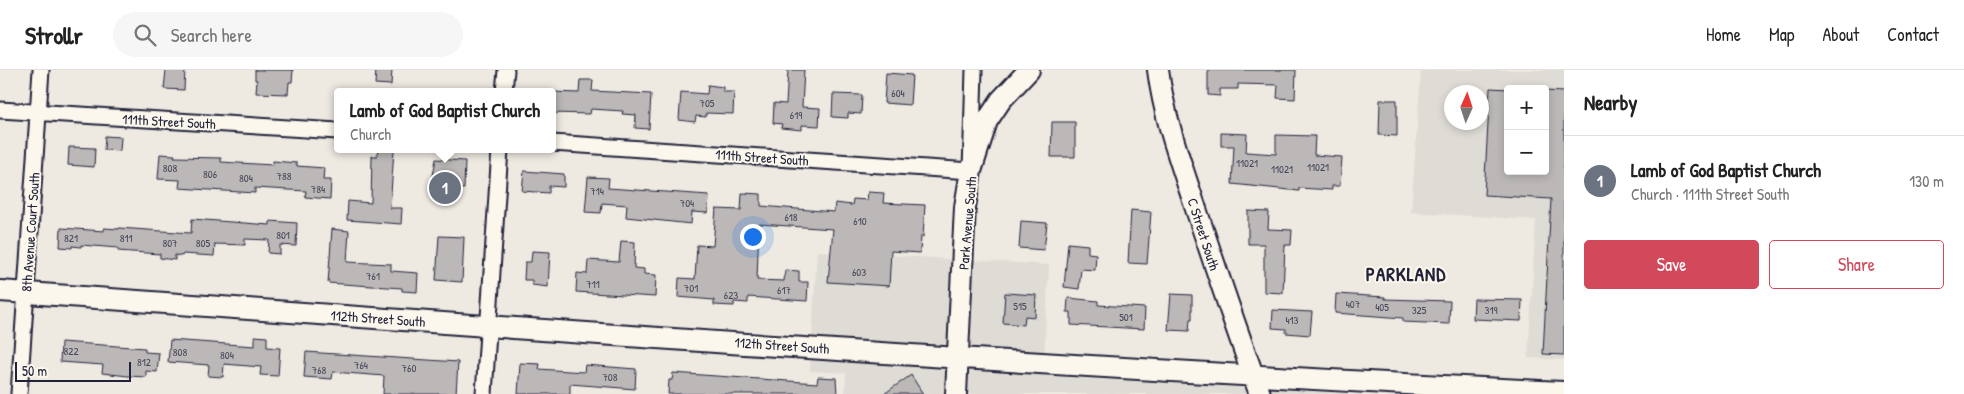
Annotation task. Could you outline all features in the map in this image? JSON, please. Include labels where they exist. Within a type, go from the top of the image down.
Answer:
[{"type":"main road","name":"Park Avenue South","points":[[956,394],[965,207],[971,171],[987,121],[1002,100],[1029,70]]},
{"type":"main road","name":"C Street South","points":[[1158,70],[1172,138],[1215,268],[1257,385]]},
{"type":"main road","name":"112th Street South","points":[[0,291],[488,326],[958,356],[1257,385],[1564,392]]},
{"type":"street","name":"8th Avenue Court South","points":[[19,394],[41,70]]},
{"type":"street","points":[[504,88],[506,70]]},
{"type":"street","points":[[971,171],[974,70]]},
{"type":"street","name":"111th Street South","points":[[0,110],[334,131]]},
{"type":"street","name":"111th Street South","points":[[556,144],[971,171]]},
{"type":"street","points":[[484,394],[500,153]]},
{"type":"shaded area","points":[[1421,70],[1564,70],[1564,360],[1528,358],[1536,220],[1411,212]]},
{"type":"shaded area","points":[[817,251],[1049,265],[1043,376],[1350,394],[845,394],[846,373],[810,371]]},
{"type":"building","points":[[166,70],[185,70],[184,90],[164,89]]},
{"type":"building","points":[[255,70],[293,70],[288,94],[256,93],[257,80],[255,80]]},
{"type":"building","points":[[376,70],[392,70],[391,85],[375,84]]},
{"type":"building","points":[[788,70],[804,70],[802,107],[820,108],[819,126],[802,125],[802,130],[781,128],[782,124],[773,123],[774,103],[786,104]]},
{"type":"building","points":[[1208,70],[1296,70],[1295,99],[1277,98],[1278,85],[1238,84],[1238,89],[1220,89],[1220,96],[1208,95]]},
{"type":"building","points":[[886,73],[912,75],[910,105],[884,103]]},
{"type":"building","points":[[580,80],[593,80],[592,91],[651,94],[649,129],[635,128],[636,115],[622,114],[623,111],[591,109],[590,114],[556,113],[556,92],[579,93]]},
{"type":"building","points":[[708,85],[723,87],[723,92],[734,92],[733,114],[706,113],[706,117],[696,116],[695,122],[679,120],[681,92],[707,94]]},
{"type":"building","points":[[1490,88],[1504,89],[1504,175],[1549,175],[1549,91],[1564,92],[1564,355],[1543,354],[1551,199],[1484,195]]},
{"type":"building","points":[[833,94],[862,95],[861,114],[848,113],[848,118],[832,117]]},
{"type":"building","points":[[1380,100],[1397,100],[1397,136],[1379,135]]},
{"type":"building","points":[[1052,122],[1075,122],[1075,157],[1051,157]]},
{"type":"building","points":[[1221,133],[1247,134],[1246,152],[1276,154],[1276,135],[1315,136],[1314,155],[1342,157],[1340,186],[1332,186],[1332,190],[1299,188],[1299,191],[1232,184],[1234,146],[1221,146]]},
{"type":"building","points":[[105,136],[121,137],[120,151],[104,150]]},
{"type":"building","points":[[69,147],[95,148],[94,167],[68,165]]},
{"type":"building","points":[[377,153],[394,153],[390,208],[402,208],[401,224],[347,220],[348,201],[371,203],[372,156],[377,156]]},
{"type":"building","points":[[160,154],[175,155],[174,157],[221,158],[221,162],[273,165],[273,161],[297,163],[297,166],[324,168],[323,180],[331,180],[330,199],[305,197],[306,191],[255,188],[255,193],[179,188],[180,180],[158,179]]},
{"type":"building","points":[[436,159],[465,161],[464,189],[434,187],[435,181],[432,181]]},
{"type":"building","points":[[524,171],[564,174],[564,187],[549,186],[549,193],[522,191]]},
{"type":"building","points":[[588,177],[609,178],[608,188],[709,195],[708,213],[692,212],[691,224],[626,217],[627,205],[602,203],[601,213],[585,212]]},
{"type":"building","points":[[868,192],[884,193],[883,203],[925,205],[920,253],[891,251],[889,286],[828,282],[833,229],[759,224],[757,280],[784,281],[785,270],[799,271],[799,282],[808,282],[807,301],[748,297],[748,303],[734,302],[734,306],[714,305],[714,300],[678,297],[679,278],[695,279],[697,245],[713,246],[716,209],[741,210],[742,193],[761,194],[761,206],[834,212],[835,203],[852,205],[853,199],[867,200]]},
{"type":"building","points":[[1131,210],[1151,212],[1147,264],[1128,263]]},
{"type":"building","points":[[1248,211],[1269,212],[1268,229],[1292,230],[1291,245],[1285,245],[1283,293],[1264,292],[1264,244],[1248,244]]},
{"type":"building","points":[[192,219],[270,225],[270,221],[297,223],[296,246],[280,245],[280,254],[268,253],[269,240],[245,239],[245,245],[215,244],[214,256],[183,254],[182,256],[175,255],[175,260],[160,258],[160,254],[118,251],[118,248],[81,245],[81,247],[72,246],[72,248],[60,247],[61,228],[104,231],[104,228],[119,228],[191,233]]},
{"type":"building","points":[[1021,221],[1047,223],[1044,250],[1019,248]]},
{"type":"building","points":[[332,229],[349,231],[347,262],[391,264],[391,271],[418,273],[417,292],[402,291],[402,288],[328,283]]},
{"type":"building","points":[[439,236],[464,237],[462,282],[436,280]]},
{"type":"building","points":[[621,241],[635,242],[634,268],[644,269],[644,274],[656,275],[655,297],[576,292],[577,273],[587,274],[588,260],[619,262]]},
{"type":"building","points":[[1068,243],[1088,245],[1088,253],[1096,254],[1095,270],[1081,269],[1079,289],[1064,287]]},
{"type":"building","points":[[532,251],[550,252],[548,287],[532,285],[532,280],[524,280],[525,262],[531,262]]},
{"type":"building","points":[[1005,293],[1036,295],[1035,317],[1025,316],[1024,325],[1003,323]]},
{"type":"building","points":[[1171,294],[1192,295],[1192,319],[1190,319],[1189,331],[1168,330]]},
{"type":"building","points":[[1336,294],[1385,297],[1385,299],[1450,301],[1449,324],[1403,322],[1403,318],[1335,313]]},
{"type":"building","points":[[1068,298],[1098,301],[1098,305],[1145,308],[1144,329],[1071,325],[1071,312],[1067,312]]},
{"type":"building","points":[[1474,299],[1522,300],[1521,321],[1473,319]]},
{"type":"building","points":[[1273,310],[1312,312],[1310,335],[1286,333],[1286,329],[1272,328]]},
{"type":"building","points":[[255,336],[267,337],[267,347],[280,348],[278,376],[260,375],[261,367],[224,364],[223,377],[208,376],[209,365],[168,362],[170,340],[255,346]]},
{"type":"building","points":[[61,342],[145,348],[145,352],[159,353],[157,372],[146,371],[146,377],[128,376],[102,373],[103,365],[60,362]]},
{"type":"building","points":[[306,352],[458,362],[456,394],[383,394],[384,376],[333,372],[332,379],[304,377]]},
{"type":"building","points":[[520,363],[540,364],[539,369],[584,372],[585,365],[636,369],[635,389],[570,384],[570,394],[518,394]]},
{"type":"building","points":[[673,373],[817,383],[818,377],[836,378],[837,394],[668,394],[669,380],[672,380]]},
{"type":"building","points":[[911,375],[923,394],[884,394]]},
{"type":"place","name":"Lamb of God Baptist Church","points":[[445,188]]},
{"type":"district","name":"PARKLAND","points":[[1406,274]]}]
